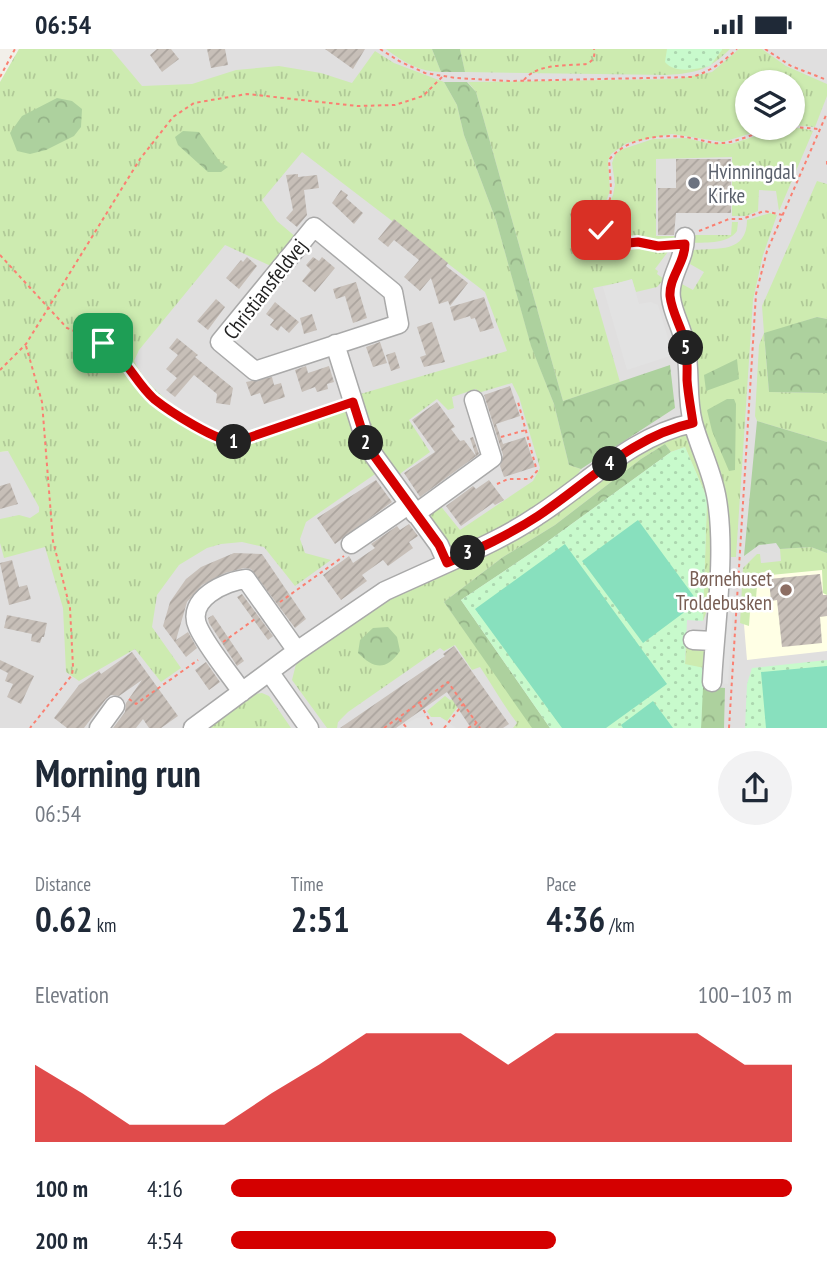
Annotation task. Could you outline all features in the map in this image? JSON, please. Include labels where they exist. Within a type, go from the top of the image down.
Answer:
[{"type":"street","name":"Christiansfeldvej","points":[[314,227],[393,292],[399,324],[335,344],[255,371],[220,342],[314,227]]},
{"type":"street","points":[[685,241],[680,264],[671,283],[670,297],[675,319],[685,340],[693,423],[712,476],[721,535],[712,682]]},
{"type":"street","points":[[335,344],[367,446],[439,545],[447,563]]},
{"type":"street","points":[[351,544],[492,458],[474,400]]},
{"type":"street","points":[[193,728],[297,651],[385,591],[503,537],[538,516],[644,441],[674,427],[693,423]]},
{"type":"street","points":[[242,692],[196,625],[197,610],[204,598],[215,589],[225,583],[246,579],[297,651]]},
{"type":"street","points":[[693,640],[714,641]]},
{"type":"street","points":[[270,673],[309,728]]},
{"type":"street","points":[[99,728],[115,706]]},
{"type":"path","points":[[0,77],[15,49]]},
{"type":"path","points":[[380,49],[398,61],[425,73],[523,81],[692,77],[706,73],[723,63],[737,49]]},
{"type":"path","points":[[523,81],[530,72],[587,64],[595,55],[593,49]]},
{"type":"path","points":[[765,49],[791,66],[827,80]]},
{"type":"path","points":[[0,370],[26,344],[140,159],[173,117],[194,103],[247,95],[358,106],[395,104],[423,96],[443,76]]},
{"type":"path","points":[[729,728],[756,294],[767,251],[827,113]]},
{"type":"path","points":[[805,128],[820,129]]},
{"type":"path","points":[[735,140],[710,143],[673,135],[628,144],[615,152],[610,160],[610,199],[600,220],[601,230],[607,239],[619,244],[638,242],[658,246],[685,241],[729,219],[742,219],[764,211],[783,215]]},
{"type":"path","points":[[827,161],[827,167]]},
{"type":"path","points":[[0,255],[67,328],[103,343],[118,353],[154,398],[218,439],[236,442],[353,402]]},
{"type":"path","points":[[26,344],[42,402],[52,541],[70,608],[72,667],[72,675],[30,728]]},
{"type":"path","points":[[497,484],[508,479],[530,479],[537,471],[518,402]]},
{"type":"path","points":[[487,442],[526,429]]},
{"type":"path","points":[[115,706],[126,698],[136,704],[348,553],[351,544]]},
{"type":"path","points":[[384,728],[448,682],[480,728]]},
{"type":"path","points":[[419,703],[434,728]]},
{"type":"path","points":[[444,728],[463,704]]},
{"type":"path","points":[[398,718],[407,728]]},
{"type":"path","points":[[468,728],[477,723]]},
{"type":"shaded area","points":[[98,49],[827,49],[827,728],[0,728],[0,452],[8,451],[170,561],[375,473],[347,400],[228,437],[199,423],[151,388],[130,354],[352,89],[128,95]]},
{"type":"shaded area","points":[[632,279],[639,304],[651,302],[658,305],[673,355],[627,370],[603,287]]},
{"type":"shaded area","name":"Børnehuset Troldebusken","points":[[827,566],[827,651],[747,660],[743,613],[747,567]]},
{"type":"shaded area","points":[[724,574],[735,575],[728,684],[717,683]]},
{"type":"shaded area","points":[[440,717],[456,728],[400,728],[416,718]]},
{"type":"green space","points":[[19,49],[111,49],[142,86],[192,84],[236,70],[279,66],[321,73],[352,83],[375,51],[394,63],[444,82],[457,105],[464,135],[496,220],[531,345],[554,404],[569,465],[581,469],[573,481],[543,505],[505,527],[455,552],[448,550],[426,516],[439,504],[460,530],[533,481],[540,468],[519,397],[512,383],[478,393],[476,389],[452,397],[454,408],[448,410],[437,399],[409,420],[430,452],[401,473],[398,479],[371,441],[357,395],[507,351],[485,292],[302,152],[262,200],[277,221],[297,238],[273,267],[225,245],[139,350],[134,361],[151,386],[162,396],[188,415],[228,437],[347,400],[358,447],[378,472],[306,522],[300,539],[305,553],[331,560],[295,586],[264,547],[242,542],[207,548],[179,565],[157,595],[152,627],[181,668],[161,682],[135,649],[79,681],[66,672],[63,608],[45,547],[4,558],[0,543],[0,519],[19,515],[30,518],[39,512],[39,507],[8,451],[0,452],[0,82]]},
{"type":"green space","points":[[386,49],[432,49],[441,72],[412,65]]},
{"type":"green space","points":[[432,49],[460,49],[465,72],[441,72]]},
{"type":"green space","points":[[460,49],[730,49],[702,69],[667,75],[465,72]]},
{"type":"green space","points":[[667,49],[722,50],[710,66],[686,70],[674,68],[665,62]]},
{"type":"green space","points":[[739,49],[762,49],[795,70],[735,70],[735,138],[723,142],[672,134],[627,143],[611,154],[608,161],[610,191],[600,217],[599,229],[590,234],[592,241],[603,238],[619,246],[677,245],[676,252],[670,249],[655,269],[664,279],[657,287],[636,292],[632,280],[593,288],[620,382],[563,401],[476,92],[468,82],[677,79],[712,72]]},
{"type":"green space","points":[[805,74],[827,84],[827,96],[815,127],[805,126]]},
{"type":"green space","points":[[444,82],[467,82],[476,92],[563,401],[670,365],[675,408],[581,469],[569,465],[554,404],[531,346],[496,220],[464,135],[457,105]]},
{"type":"green space","points":[[57,98],[72,101],[82,109],[81,127],[74,136],[46,150],[30,154],[17,151],[10,133],[22,116]]},
{"type":"green space","points":[[805,129],[813,131],[779,211],[776,191],[759,190],[758,211],[746,216],[732,216],[732,157],[656,159],[656,236],[677,236],[677,242],[612,241],[603,224],[603,217],[615,184],[612,163],[620,150],[653,139],[686,138],[707,143],[731,144],[743,140],[805,140]]},
{"type":"green space","points":[[183,131],[199,132],[220,162],[228,167],[221,172],[208,172],[178,145],[175,137]]},
{"type":"green space","points":[[817,181],[827,184],[827,319],[817,317],[764,334],[769,392],[827,393],[827,442],[757,421],[755,416],[759,345],[764,333],[762,306]]},
{"type":"green space","points":[[770,213],[777,215],[763,255],[753,300],[736,557],[729,557],[725,491],[698,404],[695,348],[692,332],[681,306],[679,291],[680,283],[693,290],[704,272],[690,264],[693,250],[729,247],[742,238],[747,220]]},
{"type":"green space","points":[[732,222],[738,222],[737,231],[728,238],[693,243],[693,235],[731,235]]},
{"type":"green space","points":[[817,317],[827,319],[827,393],[769,392],[764,333]]},
{"type":"green space","points":[[737,359],[739,379],[706,391],[704,375]]},
{"type":"green space","points":[[727,399],[734,399],[736,404],[735,470],[729,471],[712,431],[707,410]]},
{"type":"green space","points":[[757,421],[827,442],[827,553],[811,547],[780,549],[776,543],[759,545],[744,556]]},
{"type":"green space","points":[[682,433],[690,435],[694,440],[715,525],[711,600],[703,621],[707,498],[685,447],[671,452],[665,444],[641,459],[555,525],[503,557],[444,602],[534,728],[513,728],[517,723],[480,667],[472,670],[455,645],[444,651],[440,648],[348,712],[338,722],[337,728],[327,728],[292,680],[297,660],[385,599],[647,446]]},
{"type":"green space","points":[[665,444],[671,452],[540,547],[461,600],[550,728],[532,728],[444,602],[503,557],[555,525],[641,459]]},
{"type":"green space","points":[[685,447],[707,498],[703,621],[687,620],[685,664],[704,668],[701,728],[550,728],[461,600],[540,547],[671,452]]},
{"type":"green space","points":[[638,520],[698,602],[643,643],[582,561]]},
{"type":"green space","points":[[565,544],[667,684],[606,728],[562,728],[475,609]]},
{"type":"green space","points":[[811,547],[827,553],[827,595],[823,593],[822,570],[771,575],[767,571],[758,574],[755,610],[750,612],[749,626],[740,623],[743,568],[757,554],[760,554],[761,563],[781,561],[780,549]]},
{"type":"green space","points":[[388,627],[397,637],[400,651],[385,665],[375,665],[358,653],[360,640],[373,628]]},
{"type":"green space","points":[[686,647],[703,647],[706,657],[704,668],[685,665]]},
{"type":"green space","points":[[827,660],[827,728],[745,728],[747,684],[752,668]]},
{"type":"green space","points":[[827,666],[827,728],[766,728],[761,672]]},
{"type":"green space","points":[[702,686],[725,688],[724,728],[701,728]]},
{"type":"green space","points":[[262,693],[269,696],[291,728],[204,728],[253,694]]},
{"type":"green space","points":[[445,696],[450,700],[455,698],[459,705],[447,721],[440,717],[431,717],[427,711]]},
{"type":"green space","points":[[653,701],[673,728],[623,728],[621,725]]},
{"type":"building","points":[[157,49],[171,49],[179,59],[162,72],[150,55]]},
{"type":"building","points":[[207,49],[225,49],[228,65],[211,68]]},
{"type":"building","points":[[325,49],[365,49],[353,69]]},
{"type":"building","points":[[676,159],[731,159],[731,213],[676,213],[674,235],[658,235],[658,188],[676,188]]},
{"type":"building","points":[[298,174],[298,177],[317,175],[319,188],[304,190],[307,215],[297,227],[286,218],[293,210],[286,175]]},
{"type":"building","points":[[341,190],[363,213],[354,224],[332,203]]},
{"type":"building","points":[[394,219],[468,283],[450,306],[448,301],[439,304],[431,278],[420,291],[404,277],[419,260],[394,240],[388,247],[378,239]]},
{"type":"building","points":[[247,257],[257,266],[239,289],[226,278],[241,260],[243,262]]},
{"type":"building","points":[[313,257],[319,261],[322,257],[335,268],[315,292],[302,281],[311,270],[306,265]]},
{"type":"building","points":[[356,282],[367,318],[353,323],[345,296],[336,299],[333,289]]},
{"type":"building","points":[[484,297],[494,328],[480,332],[475,318],[471,319],[470,316],[454,321],[450,307]]},
{"type":"building","points":[[216,299],[225,307],[208,330],[197,321]]},
{"type":"building","points":[[275,302],[299,322],[289,333],[281,326],[278,331],[270,325],[274,320],[266,314]]},
{"type":"building","points":[[312,314],[317,330],[304,334],[300,318]]},
{"type":"building","points":[[432,322],[445,362],[424,367],[420,357],[426,355],[417,327]]},
{"type":"building","points":[[177,338],[198,355],[195,357],[233,388],[230,405],[216,403],[217,394],[194,375],[175,397],[166,390],[177,378],[166,369],[178,355],[169,348]]},
{"type":"building","points":[[380,342],[387,363],[373,367],[366,347]]},
{"type":"building","points":[[395,352],[400,368],[391,371],[386,355]]},
{"type":"building","points":[[306,366],[308,373],[329,366],[334,382],[327,384],[328,389],[317,392],[315,387],[302,392],[295,370]]},
{"type":"building","points":[[272,377],[274,385],[281,383],[285,397],[264,404],[260,393],[251,396],[246,382]]},
{"type":"building","points":[[510,386],[520,416],[496,424],[503,444],[525,437],[535,467],[504,477],[500,466],[503,455],[484,395]]},
{"type":"building","points":[[437,402],[455,427],[451,429],[460,441],[464,440],[476,456],[470,438],[473,437],[479,454],[420,497],[404,473],[435,452],[412,420]]},
{"type":"building","points":[[376,480],[392,502],[335,544],[317,518]]},
{"type":"building","points":[[489,480],[504,500],[495,505],[493,503],[461,526],[446,506],[473,486],[476,489]]},
{"type":"building","points":[[10,483],[18,504],[0,509],[0,486]]},
{"type":"building","points":[[409,524],[418,536],[409,542],[413,548],[388,566],[383,560],[362,575],[367,581],[341,600],[323,575],[349,556],[353,563],[375,548],[371,544],[397,526],[400,530]]},
{"type":"building","points":[[234,553],[262,554],[306,619],[295,628],[251,569],[225,573],[202,585],[187,602],[176,640],[188,632],[197,648],[186,657],[163,626],[170,602],[186,579],[201,567]]},
{"type":"building","points":[[12,560],[19,587],[27,585],[31,599],[9,605],[0,563]]},
{"type":"building","points":[[820,574],[823,595],[827,595],[827,616],[820,617],[822,643],[782,647],[777,600],[771,601],[769,579]]},
{"type":"building","points":[[242,594],[273,636],[268,640],[237,597]]},
{"type":"building","points":[[7,615],[47,623],[40,643],[31,641],[32,634],[4,628]]},
{"type":"building","points":[[213,615],[244,661],[237,666],[209,623],[208,618]]},
{"type":"building","points":[[454,646],[509,724],[503,728],[471,728],[447,692],[396,728],[340,728],[445,656],[443,654]]},
{"type":"building","points":[[132,652],[178,716],[161,728],[149,728],[143,719],[136,728],[113,728],[142,680],[119,696],[111,695],[106,699],[84,728],[67,728],[54,718],[79,685],[99,671],[101,674]]},
{"type":"building","points":[[0,660],[34,676],[21,704],[7,697],[13,684],[5,681],[8,673],[0,669]]},
{"type":"building","points":[[206,662],[220,682],[209,690],[195,670]]},
{"type":"place","name":"Hvinningdal Kirke","points":[[694,183]]},
{"type":"place","name":"Børnehuset Troldebusken","points":[[786,590]]},
{"type":"route","points":[[103,343],[118,353],[154,398],[218,439],[230,442],[353,402],[367,446],[439,545],[447,563],[503,537],[538,516],[644,441],[674,427],[693,423],[685,340],[675,319],[670,297],[671,283],[685,244],[658,246],[638,242],[612,243],[601,230]]}]
